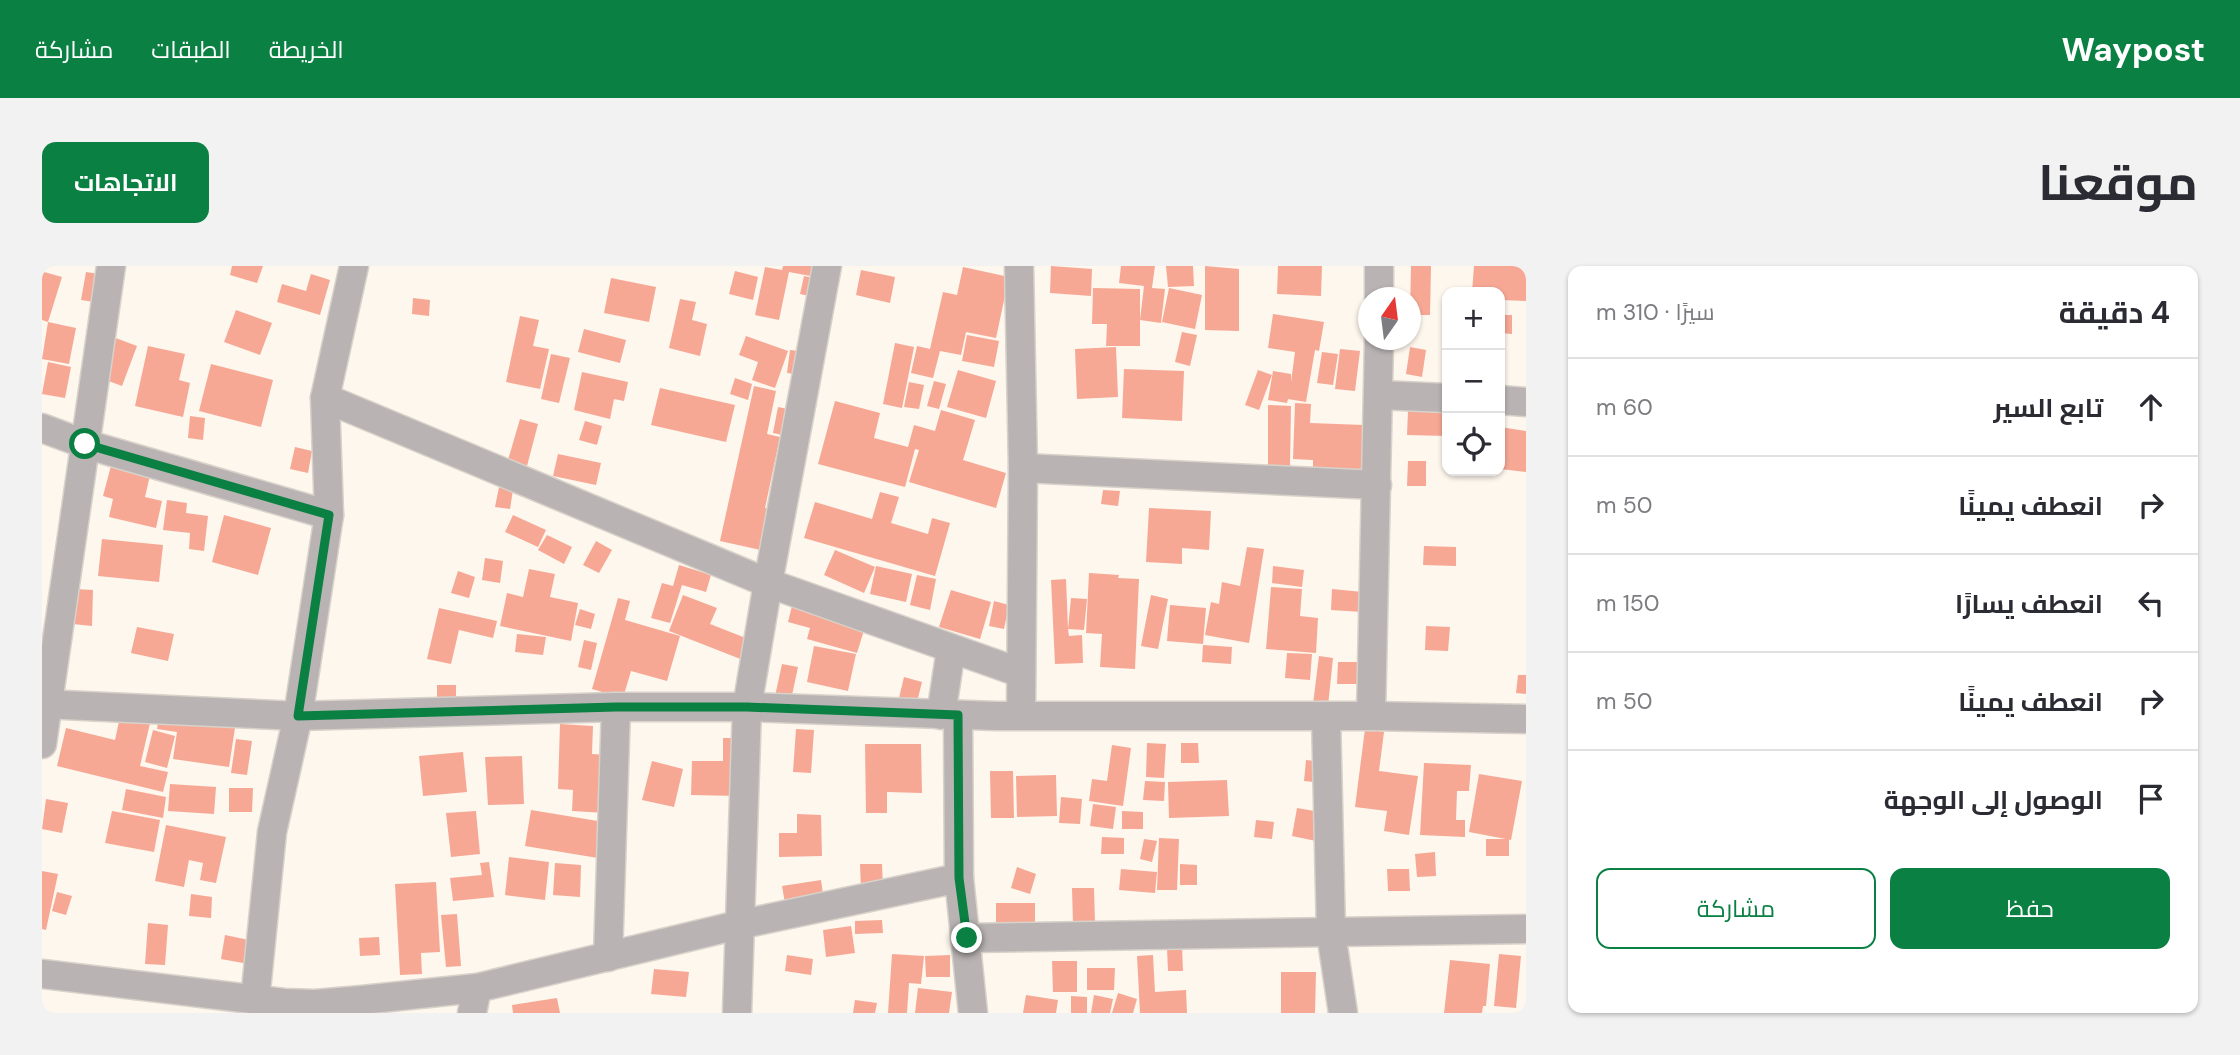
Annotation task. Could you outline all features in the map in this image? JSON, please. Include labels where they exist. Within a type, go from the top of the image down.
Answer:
[{"type":"street","points":[[42,744],[45,704],[111,266]]},
{"type":"street","points":[[254,1000],[272,832],[298,716],[329,515],[325,398],[354,266]]},
{"type":"street","points":[[737,1013],[747,707],[827,266]]},
{"type":"street","points":[[1019,266],[1023,468],[1021,715]]},
{"type":"street","points":[[1379,266],[1379,287]]},
{"type":"street","points":[[1371,716],[1379,350]]},
{"type":"street","points":[[1379,394],[1442,398]]},
{"type":"street","points":[[325,398],[768,583],[1021,673]]},
{"type":"street","points":[[1505,400],[1526,402]]},
{"type":"street","points":[[42,428],[85,444],[329,515]]},
{"type":"street","points":[[1023,468],[1377,485]]},
{"type":"street","points":[[951,649],[949,715],[959,878],[973,1013]]},
{"type":"street","points":[[45,704],[298,716],[616,707],[747,707],[949,715],[1526,719]]},
{"type":"street","points":[[608,957],[616,707]]},
{"type":"street","points":[[1326,716],[1331,933],[1343,1013]]},
{"type":"street","points":[[42,974],[254,1000],[284,1008],[339,1002],[474,1001],[608,957],[738,925],[959,878]]},
{"type":"street","points":[[967,938],[1526,929]]},
{"type":"building","points":[[42,266],[46,266],[44,272],[62,277],[48,322],[42,320]]},
{"type":"building","points":[[232,266],[263,266],[257,283],[230,275]]},
{"type":"building","points":[[783,266],[818,266],[816,277],[789,272],[779,320],[755,315],[765,267],[782,270]]},
{"type":"building","points":[[1051,266],[1092,269],[1091,296],[1050,293]]},
{"type":"building","points":[[1121,266],[1155,266],[1152,288],[1165,289],[1161,323],[1140,320],[1144,286],[1119,283]]},
{"type":"building","points":[[1166,266],[1193,266],[1194,286],[1168,287]]},
{"type":"building","points":[[1205,266],[1239,269],[1239,331],[1205,330]]},
{"type":"building","points":[[1278,266],[1322,266],[1321,296],[1277,294]]},
{"type":"building","points":[[1411,266],[1431,266],[1430,315],[1421,315],[1421,287],[1411,287]]},
{"type":"building","points":[[1474,266],[1526,266],[1526,301],[1505,300],[1505,287],[1472,287]]},
{"type":"building","points":[[963,267],[1009,277],[996,338],[966,332],[961,355],[940,351],[933,378],[911,373],[917,346],[930,349],[943,292],[957,295]]},
{"type":"building","points":[[861,270],[895,277],[890,303],[856,295]]},
{"type":"building","points":[[735,271],[758,277],[753,300],[729,294]]},
{"type":"building","points":[[86,272],[99,274],[94,302],[81,300]]},
{"type":"building","points":[[311,274],[330,280],[320,315],[277,302],[282,284],[306,291]]},
{"type":"building","points":[[804,276],[827,281],[823,299],[800,294]]},
{"type":"building","points":[[611,278],[656,287],[649,322],[604,313]]},
{"type":"building","points":[[1093,288],[1140,289],[1140,346],[1106,346],[1107,324],[1092,324]]},
{"type":"building","points":[[1169,288],[1202,295],[1195,329],[1162,322]]},
{"type":"building","points":[[413,298],[430,300],[429,316],[412,314]]},
{"type":"building","points":[[680,299],[696,302],[692,320],[707,324],[700,356],[669,348]]},
{"type":"building","points":[[236,310],[272,323],[260,355],[224,342]]},
{"type":"building","points":[[1273,314],[1324,322],[1319,351],[1315,350],[1306,402],[1268,400],[1273,371],[1291,374],[1291,382],[1295,352],[1268,348]]},
{"type":"building","points":[[1505,315],[1512,315],[1512,334],[1505,333]]},
{"type":"building","points":[[520,316],[539,320],[533,346],[549,349],[540,389],[506,382]]},
{"type":"building","points":[[48,322],[76,328],[69,364],[42,359]]},
{"type":"building","points":[[584,329],[626,340],[620,363],[578,352]]},
{"type":"building","points":[[1182,332],[1197,335],[1190,366],[1175,362]]},
{"type":"building","points":[[967,335],[999,341],[994,367],[962,361]]},
{"type":"building","points":[[746,336],[788,351],[775,388],[752,380],[758,362],[739,355]]},
{"type":"building","points":[[113,337],[137,346],[122,386],[98,377]]},
{"type":"building","points":[[895,343],[914,347],[902,408],[883,404]]},
{"type":"building","points":[[148,346],[185,354],[179,380],[190,383],[183,417],[135,406]]},
{"type":"building","points":[[1116,347],[1118,397],[1077,399],[1075,349]]},
{"type":"building","points":[[1340,349],[1360,351],[1355,391],[1335,389]]},
{"type":"building","points":[[790,350],[806,352],[804,375],[787,373]]},
{"type":"building","points":[[1410,350],[1426,350],[1422,377],[1406,374]]},
{"type":"building","points":[[1322,352],[1338,354],[1333,385],[1317,383]]},
{"type":"building","points":[[551,354],[570,358],[559,403],[541,399]]},
{"type":"building","points":[[48,362],[71,367],[65,398],[42,394]]},
{"type":"building","points":[[211,364],[273,380],[261,427],[199,411]]},
{"type":"building","points":[[1124,369],[1184,371],[1182,421],[1122,418]]},
{"type":"building","points":[[958,370],[996,381],[986,418],[947,407]]},
{"type":"building","points":[[1258,370],[1272,375],[1259,410],[1245,405]]},
{"type":"building","points":[[582,372],[628,382],[624,401],[614,399],[610,419],[574,410]]},
{"type":"building","points":[[735,378],[752,384],[748,400],[730,394]]},
{"type":"building","points":[[934,381],[946,384],[939,409],[927,406]]},
{"type":"building","points":[[909,382],[924,385],[919,409],[904,407]]},
{"type":"building","points":[[754,386],[776,391],[767,434],[780,437],[765,508],[774,510],[765,551],[720,541]]},
{"type":"building","points":[[660,388],[735,405],[726,442],[651,425]]},
{"type":"building","points":[[835,401],[880,413],[874,438],[908,447],[914,425],[935,431],[941,410],[975,420],[963,460],[1006,473],[996,508],[909,482],[919,450],[915,449],[905,487],[818,464]]},
{"type":"building","points":[[1295,403],[1311,404],[1310,423],[1364,425],[1363,470],[1313,468],[1313,460],[1293,459]]},
{"type":"building","points":[[1268,405],[1291,406],[1290,467],[1268,467]]},
{"type":"building","points":[[778,407],[798,411],[792,437],[773,433]]},
{"type":"building","points":[[1408,411],[1442,413],[1442,436],[1407,435]]},
{"type":"building","points":[[190,416],[205,418],[203,440],[188,438]]},
{"type":"building","points":[[520,419],[538,424],[527,466],[508,460]]},
{"type":"building","points":[[585,421],[602,426],[597,445],[579,440]]},
{"type":"building","points":[[1505,428],[1526,431],[1526,472],[1505,470]]},
{"type":"building","points":[[295,447],[312,451],[308,473],[290,469]]},
{"type":"building","points":[[558,454],[601,463],[596,485],[553,476]]},
{"type":"building","points":[[1408,461],[1426,461],[1426,486],[1407,486]]},
{"type":"building","points":[[112,462],[151,471],[145,497],[162,501],[156,528],[109,517],[113,499],[103,496]]},
{"type":"building","points":[[499,487],[513,490],[510,509],[495,507]]},
{"type":"building","points":[[1103,490],[1120,491],[1118,506],[1101,504]]},
{"type":"building","points":[[880,492],[899,497],[891,523],[928,534],[932,518],[950,523],[935,576],[804,538],[815,502],[872,519]]},
{"type":"building","points":[[167,500],[187,503],[186,513],[208,516],[204,551],[189,549],[190,533],[163,530]]},
{"type":"building","points":[[1149,508],[1211,511],[1209,550],[1182,548],[1182,564],[1146,562]]},
{"type":"building","points":[[224,515],[271,528],[258,575],[212,562]]},
{"type":"building","points":[[513,515],[546,530],[538,547],[505,532]]},
{"type":"building","points":[[547,535],[572,547],[564,564],[538,550]]},
{"type":"building","points":[[102,539],[163,545],[159,582],[98,576]]},
{"type":"building","points":[[596,541],[612,550],[599,573],[583,565]]},
{"type":"building","points":[[1424,546],[1456,547],[1456,566],[1423,565]]},
{"type":"building","points":[[1247,547],[1264,549],[1249,643],[1205,635],[1211,602],[1219,604],[1222,582],[1240,586]]},
{"type":"building","points":[[835,550],[875,567],[864,593],[824,575]]},
{"type":"building","points":[[485,558],[503,561],[500,583],[482,580]]},
{"type":"building","points":[[679,565],[711,575],[706,592],[682,585],[670,623],[651,618],[662,583],[673,586]]},
{"type":"building","points":[[876,566],[912,574],[906,602],[870,594]]},
{"type":"building","points":[[1273,566],[1304,570],[1302,587],[1272,583]]},
{"type":"building","points":[[529,569],[555,574],[550,597],[578,603],[571,641],[500,626],[507,593],[523,597]]},
{"type":"building","points":[[458,571],[475,577],[469,598],[451,593]]},
{"type":"building","points":[[1089,573],[1139,579],[1135,669],[1100,667],[1102,634],[1086,633]]},
{"type":"building","points":[[917,575],[936,579],[930,610],[910,605]]},
{"type":"building","points":[[1066,579],[1069,636],[1082,635],[1083,663],[1055,664],[1051,580]]},
{"type":"building","points":[[1271,587],[1302,589],[1300,616],[1318,618],[1316,653],[1266,649]]},
{"type":"building","points":[[75,589],[93,590],[92,626],[73,624]]},
{"type":"building","points":[[1332,589],[1363,592],[1362,612],[1331,610]]},
{"type":"building","points":[[951,590],[991,602],[980,639],[939,627]]},
{"type":"building","points":[[683,595],[717,608],[710,624],[756,642],[748,662],[669,631]]},
{"type":"building","points":[[1151,595],[1168,599],[1158,649],[1141,646]]},
{"type":"building","points":[[618,598],[630,601],[625,620],[680,636],[667,681],[631,671],[623,698],[592,689]]},
{"type":"building","points":[[1071,598],[1087,599],[1084,630],[1068,629]]},
{"type":"building","points":[[994,601],[1009,605],[1004,629],[989,626]]},
{"type":"building","points":[[1170,605],[1206,608],[1203,644],[1167,641]]},
{"type":"building","points":[[792,606],[865,627],[857,653],[807,639],[810,628],[788,622]]},
{"type":"building","points":[[439,608],[497,621],[493,638],[459,630],[451,664],[427,659]]},
{"type":"building","points":[[580,609],[595,614],[591,629],[575,625]]},
{"type":"building","points":[[1426,626],[1450,627],[1448,651],[1425,650]]},
{"type":"building","points":[[137,627],[174,634],[168,661],[131,653]]},
{"type":"building","points":[[517,634],[546,637],[543,655],[515,652]]},
{"type":"building","points":[[584,640],[597,643],[591,670],[578,667]]},
{"type":"building","points":[[1203,645],[1232,647],[1231,664],[1202,662]]},
{"type":"building","points":[[814,646],[856,654],[848,691],[807,682]]},
{"type":"building","points":[[1287,653],[1312,654],[1310,680],[1285,678]]},
{"type":"building","points":[[1319,656],[1333,658],[1328,706],[1313,704]]},
{"type":"building","points":[[1338,662],[1364,662],[1364,684],[1337,684]]},
{"type":"building","points":[[782,664],[798,667],[791,700],[775,696]]},
{"type":"building","points":[[1518,675],[1526,675],[1526,694],[1516,693]]},
{"type":"building","points":[[904,677],[922,682],[917,702],[899,698]]},
{"type":"building","points":[[437,685],[456,685],[456,700],[437,701]]},
{"type":"building","points":[[121,712],[151,719],[140,766],[168,772],[163,792],[57,766],[66,728],[115,740]]},
{"type":"building","points":[[159,717],[235,728],[229,767],[173,759],[177,732],[157,729]]},
{"type":"building","points":[[560,724],[593,726],[592,754],[609,755],[606,813],[572,811],[573,790],[558,789]]},
{"type":"building","points":[[796,729],[814,730],[811,773],[793,772]]},
{"type":"building","points":[[1365,729],[1384,732],[1379,771],[1418,776],[1409,835],[1384,831],[1387,811],[1355,807]]},
{"type":"building","points":[[153,730],[175,736],[167,768],[145,762]]},
{"type":"building","points":[[723,738],[739,738],[738,796],[691,795],[692,761],[723,761]]},
{"type":"building","points":[[236,739],[252,741],[247,775],[231,773]]},
{"type":"building","points":[[1147,743],[1166,744],[1164,778],[1146,777]]},
{"type":"building","points":[[1181,743],[1198,743],[1199,763],[1181,763]]},
{"type":"building","points":[[865,744],[921,744],[922,793],[887,792],[887,813],[866,813]]},
{"type":"building","points":[[1112,745],[1131,748],[1123,806],[1089,801],[1092,779],[1107,781]]},
{"type":"building","points":[[463,752],[467,792],[423,796],[419,756]]},
{"type":"building","points":[[522,756],[524,804],[488,805],[485,757]]},
{"type":"building","points":[[1306,760],[1325,762],[1323,783],[1304,781]]},
{"type":"building","points":[[652,761],[683,769],[674,807],[642,800]]},
{"type":"building","points":[[1424,763],[1471,765],[1469,791],[1457,791],[1456,820],[1465,820],[1465,837],[1420,835]]},
{"type":"building","points":[[990,771],[1013,771],[1014,818],[991,818]]},
{"type":"building","points":[[1479,774],[1522,781],[1511,840],[1469,832]]},
{"type":"building","points":[[1056,775],[1057,816],[1017,817],[1016,776]]},
{"type":"building","points":[[1227,780],[1229,816],[1169,818],[1168,782]]},
{"type":"building","points":[[1145,781],[1165,782],[1164,801],[1143,800]]},
{"type":"building","points":[[170,784],[216,787],[214,814],[168,811]]},
{"type":"building","points":[[229,788],[253,788],[252,812],[229,812]]},
{"type":"building","points":[[126,789],[166,797],[163,818],[122,810]]},
{"type":"building","points":[[1061,797],[1082,799],[1080,824],[1059,823]]},
{"type":"building","points":[[46,799],[68,803],[62,833],[42,829]]},
{"type":"building","points":[[1093,804],[1116,807],[1113,829],[1090,826]]},
{"type":"building","points":[[1297,808],[1326,813],[1321,842],[1292,836]]},
{"type":"building","points":[[531,810],[610,823],[604,859],[525,846]]},
{"type":"building","points":[[112,811],[160,820],[154,852],[105,843]]},
{"type":"building","points":[[476,811],[480,854],[451,857],[446,813]]},
{"type":"building","points":[[1122,811],[1143,812],[1143,829],[1122,829]]},
{"type":"building","points":[[797,814],[821,815],[822,856],[779,857],[779,833],[797,833]]},
{"type":"building","points":[[1256,820],[1274,822],[1272,839],[1254,837]]},
{"type":"building","points":[[166,825],[226,837],[216,883],[200,880],[203,863],[189,860],[184,887],[155,881]]},
{"type":"building","points":[[1102,837],[1124,838],[1124,854],[1101,854]]},
{"type":"building","points":[[1159,838],[1179,839],[1177,890],[1157,890]]},
{"type":"building","points":[[1144,839],[1157,841],[1152,862],[1140,859]]},
{"type":"building","points":[[1486,839],[1509,839],[1509,856],[1486,856]]},
{"type":"building","points":[[1435,852],[1436,876],[1417,877],[1415,854]]},
{"type":"building","points":[[509,857],[549,862],[545,900],[505,895]]},
{"type":"building","points":[[489,862],[494,897],[453,901],[450,878],[482,875],[480,863]]},
{"type":"building","points":[[555,863],[581,865],[580,897],[553,895]]},
{"type":"building","points":[[860,864],[882,864],[883,888],[861,889]]},
{"type":"building","points":[[1180,864],[1197,865],[1197,885],[1180,885]]},
{"type":"building","points":[[1017,867],[1036,874],[1030,894],[1011,888]]},
{"type":"building","points":[[1121,869],[1157,872],[1155,893],[1119,890]]},
{"type":"building","points":[[1387,869],[1409,869],[1410,891],[1388,891]]},
{"type":"building","points":[[42,871],[58,874],[46,930],[42,929]]},
{"type":"building","points":[[821,880],[824,902],[786,909],[782,886]]},
{"type":"building","points":[[436,882],[440,952],[421,953],[422,974],[400,975],[395,884]]},
{"type":"building","points":[[1072,888],[1094,888],[1095,924],[1073,924]]},
{"type":"building","points":[[57,892],[72,896],[66,915],[52,911]]},
{"type":"building","points":[[191,894],[212,897],[211,918],[189,916]]},
{"type":"building","points":[[996,903],[1035,903],[1035,926],[996,926]]},
{"type":"building","points":[[457,914],[461,966],[446,967],[441,915]]},
{"type":"building","points":[[882,920],[883,933],[855,934],[855,921]]},
{"type":"building","points":[[148,923],[168,925],[165,965],[145,964]]},
{"type":"building","points":[[851,926],[855,953],[826,957],[823,930]]},
{"type":"building","points":[[225,935],[259,942],[254,965],[221,959]]},
{"type":"building","points":[[379,937],[380,955],[360,956],[359,938]]},
{"type":"building","points":[[1182,947],[1183,971],[1168,971],[1167,948]]},
{"type":"building","points":[[892,954],[924,956],[921,984],[909,983],[907,1013],[888,1013]]},
{"type":"building","points":[[1499,954],[1521,956],[1516,1008],[1494,1006]]},
{"type":"building","points":[[787,955],[813,959],[811,975],[785,971]]},
{"type":"building","points":[[950,955],[950,977],[926,977],[925,956]]},
{"type":"building","points":[[1153,955],[1155,992],[1186,990],[1187,1013],[1140,1013],[1137,956]]},
{"type":"building","points":[[1450,960],[1490,964],[1486,1006],[1483,1006],[1482,1013],[1444,1013]]},
{"type":"building","points":[[1052,961],[1077,961],[1077,992],[1053,992]]},
{"type":"building","points":[[1087,968],[1115,968],[1114,990],[1087,990]]},
{"type":"building","points":[[654,969],[689,972],[686,997],[651,994]]},
{"type":"building","points":[[1281,972],[1316,972],[1315,1013],[1281,1013]]},
{"type":"building","points":[[918,988],[952,992],[949,1013],[915,1013]]},
{"type":"building","points":[[1118,993],[1137,999],[1133,1013],[1112,1013]]},
{"type":"building","points":[[1026,995],[1058,1000],[1056,1013],[1023,1013]]},
{"type":"building","points":[[1094,995],[1113,999],[1110,1013],[1091,1013]]},
{"type":"building","points":[[1071,996],[1087,997],[1087,1013],[1071,1013]]},
{"type":"building","points":[[557,998],[560,1013],[513,1013],[512,1005]]},
{"type":"building","points":[[855,1000],[877,1003],[875,1013],[853,1013]]},
{"type":"route","points":[[85,444],[329,515],[298,716],[616,707],[747,707],[958,715],[959,878],[967,938]]}]
